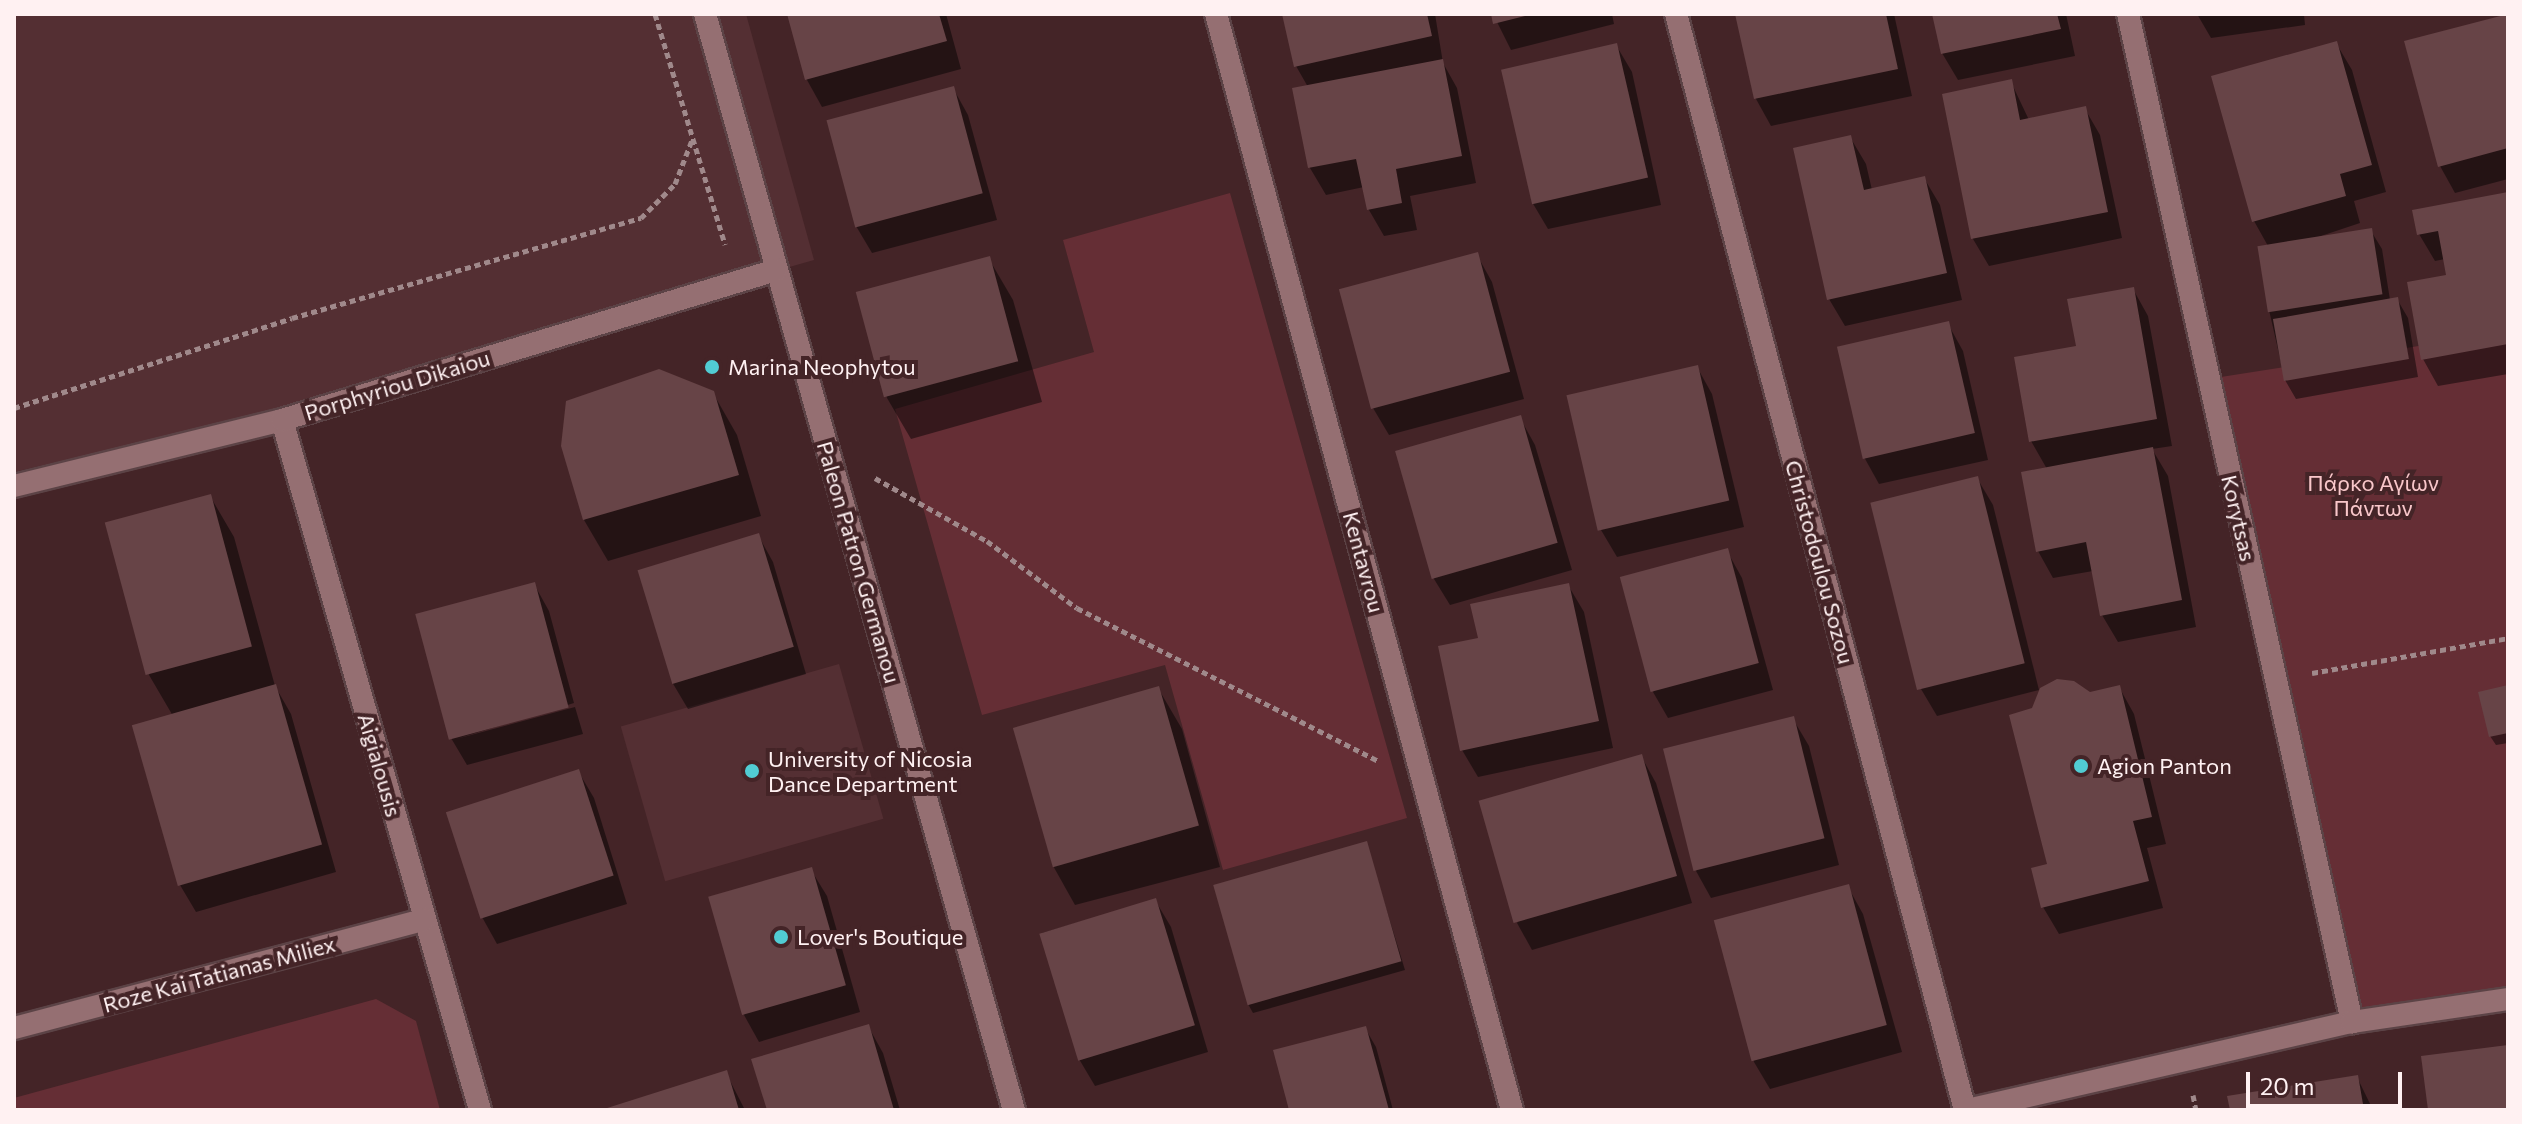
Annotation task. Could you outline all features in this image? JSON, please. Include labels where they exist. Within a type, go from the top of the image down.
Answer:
[{"type":"street","name":"Paleon Patron Germanou","points":[[705,14],[1014,1110]]},
{"type":"street","name":"Kentavrou","points":[[1216,14],[1512,1110]]},
{"type":"street","name":"Christodoulou Sozou","points":[[1676,14],[1966,1110]]},
{"type":"street","name":"Korytsas","points":[[2128,14],[2352,1022]]},
{"type":"street","name":"Porphyriou Dikaiou","points":[[14,486],[282,420],[776,270]]},
{"type":"street","name":"Aigialousis","points":[[282,420],[480,1110]]},
{"type":"street","name":"Roze Kai Tatianas Miliex","points":[[14,1028],[424,920]]},
{"type":"street","points":[[1966,1110],[2352,1022],[2508,999]]},
{"type":"path","points":[[655,14],[736,282]]},
{"type":"path","points":[[14,408],[292,318],[641,218],[675,184],[692,140]]},
{"type":"path","points":[[827,452],[987,541],[1077,608],[1330,740],[1423,781]]},
{"type":"path","points":[[2275,679],[2508,638]]},
{"type":"shaded area","points":[[14,14],[746,14],[814,260],[281,410],[14,472]]},
{"type":"shaded area","name":"University of Nicosia Dance Department","points":[[839,664],[883,819],[665,881],[621,727]]},
{"type":"green space","points":[[1230,193],[1407,818],[1223,870],[1165,665],[982,715],[895,409],[1094,352],[1063,240]]},
{"type":"green space","name":"Πάρκο Αγίων Πάντων","points":[[2508,332],[2508,990],[2352,1022],[2208,379]]},
{"type":"green space","points":[[376,999],[416,1021],[440,1110],[14,1110],[14,1098]]},
{"type":"building","points":[[787,14],[939,14],[947,41],[805,80]]},
{"type":"building","points":[[1282,14],[1427,14],[1432,36],[1294,67]]},
{"type":"building","points":[[1491,14],[1529,14],[1529,15],[1493,24]]},
{"type":"building","points":[[1735,14],[1886,14],[1898,69],[1754,99]]},
{"type":"building","points":[[1932,14],[2057,14],[2061,29],[1941,54]]},
{"type":"building","points":[[2508,14],[2508,148],[2438,167],[2404,41]]},
{"type":"building","points":[[2337,41],[2372,165],[2340,174],[2346,196],[2252,222],[2211,76]]},
{"type":"building","points":[[1617,43],[1648,177],[1532,204],[1501,70]]},
{"type":"building","points":[[1443,59],[1462,156],[1396,169],[1402,203],[1367,210],[1356,159],[1308,168],[1292,88]]},
{"type":"building","points":[[2012,79],[2020,120],[2086,106],[2108,212],[1971,239],[1942,94]]},
{"type":"building","points":[[954,86],[983,193],[855,227],[826,120]]},
{"type":"building","points":[[1851,135],[1864,190],[1925,176],[1947,273],[1827,300],[1793,148]]},
{"type":"building","points":[[2508,192],[2508,344],[2421,360],[2407,282],[2446,275],[2438,231],[2417,235],[2412,210]]},
{"type":"building","points":[[2372,228],[2382,294],[2268,312],[2257,246]]},
{"type":"building","points":[[1478,252],[1510,372],[1371,409],[1339,289]]},
{"type":"building","points":[[990,256],[1018,361],[884,397],[856,292]]},
{"type":"building","points":[[2134,287],[2157,419],[2029,442],[2014,357],[2076,346],[2067,299]]},
{"type":"building","points":[[2398,297],[2409,359],[2284,381],[2273,319]]},
{"type":"building","points":[[1949,321],[1975,433],[1863,459],[1837,347]]},
{"type":"building","points":[[1698,365],[1729,500],[1598,531],[1566,395]]},
{"type":"building","points":[[659,369],[714,391],[739,475],[583,520],[561,446],[566,401]]},
{"type":"building","points":[[1521,415],[1558,543],[1432,579],[1395,451]]},
{"type":"building","points":[[2153,447],[2182,600],[2100,616],[2086,542],[2036,552],[2021,472]]},
{"type":"building","points":[[1978,476],[2025,663],[1917,690],[1870,503]]},
{"type":"building","points":[[211,494],[252,647],[146,675],[105,522]]},
{"type":"building","points":[[759,533],[794,647],[672,684],[638,570]]},
{"type":"building","points":[[1728,548],[1759,663],[1651,692],[1620,577]]},
{"type":"building","points":[[535,582],[569,708],[449,740],[415,614]]},
{"type":"building","points":[[1569,583],[1599,721],[1460,751],[1438,646],[1478,638],[1470,604]]},
{"type":"building","name":"Agion Panton","points":[[2057,679],[2074,681],[2090,692],[2120,685],[2152,817],[2133,821],[2149,881],[2041,908],[2031,868],[2047,864],[2009,715],[2032,708],[2040,688]]},
{"type":"building","points":[[276,684],[322,845],[178,886],[132,725]]},
{"type":"building","points":[[2508,685],[2508,733],[2489,737],[2478,692]]},
{"type":"building","points":[[1159,686],[1199,825],[1053,867],[1013,728]]},
{"type":"building","points":[[1794,716],[1824,838],[1693,871],[1663,749]]},
{"type":"building","points":[[1642,754],[1677,876],[1514,923],[1479,801]]},
{"type":"building","points":[[579,769],[614,876],[480,919],[446,812]]},
{"type":"building","points":[[1367,841],[1401,961],[1248,1005],[1213,885]]},
{"type":"building","points":[[812,867],[846,985],[742,1015],[708,897]]},
{"type":"building","points":[[1849,884],[1887,1025],[1752,1061],[1714,920]]},
{"type":"building","points":[[1156,898],[1195,1025],[1078,1061],[1039,934]]},
{"type":"building","points":[[869,1024],[894,1110],[767,1110],[751,1059]]},
{"type":"building","points":[[1366,1026],[1389,1110],[1289,1110],[1273,1050]]},
{"type":"building","points":[[2508,1045],[2508,1110],[2428,1110],[2421,1056]]},
{"type":"building","points":[[727,1070],[739,1110],[604,1109]]},
{"type":"building","points":[[2358,1075],[2364,1110],[2230,1110],[2227,1096]]},
{"type":"place","name":"Marina Neophytou","points":[[712,367]]},
{"type":"place","name":"Agion Panton","points":[[2081,766]]},
{"type":"place","name":"University of Nicosia Dance Department","points":[[752,771]]},
{"type":"place","name":"Lover's Boutique","points":[[781,937]]}]
